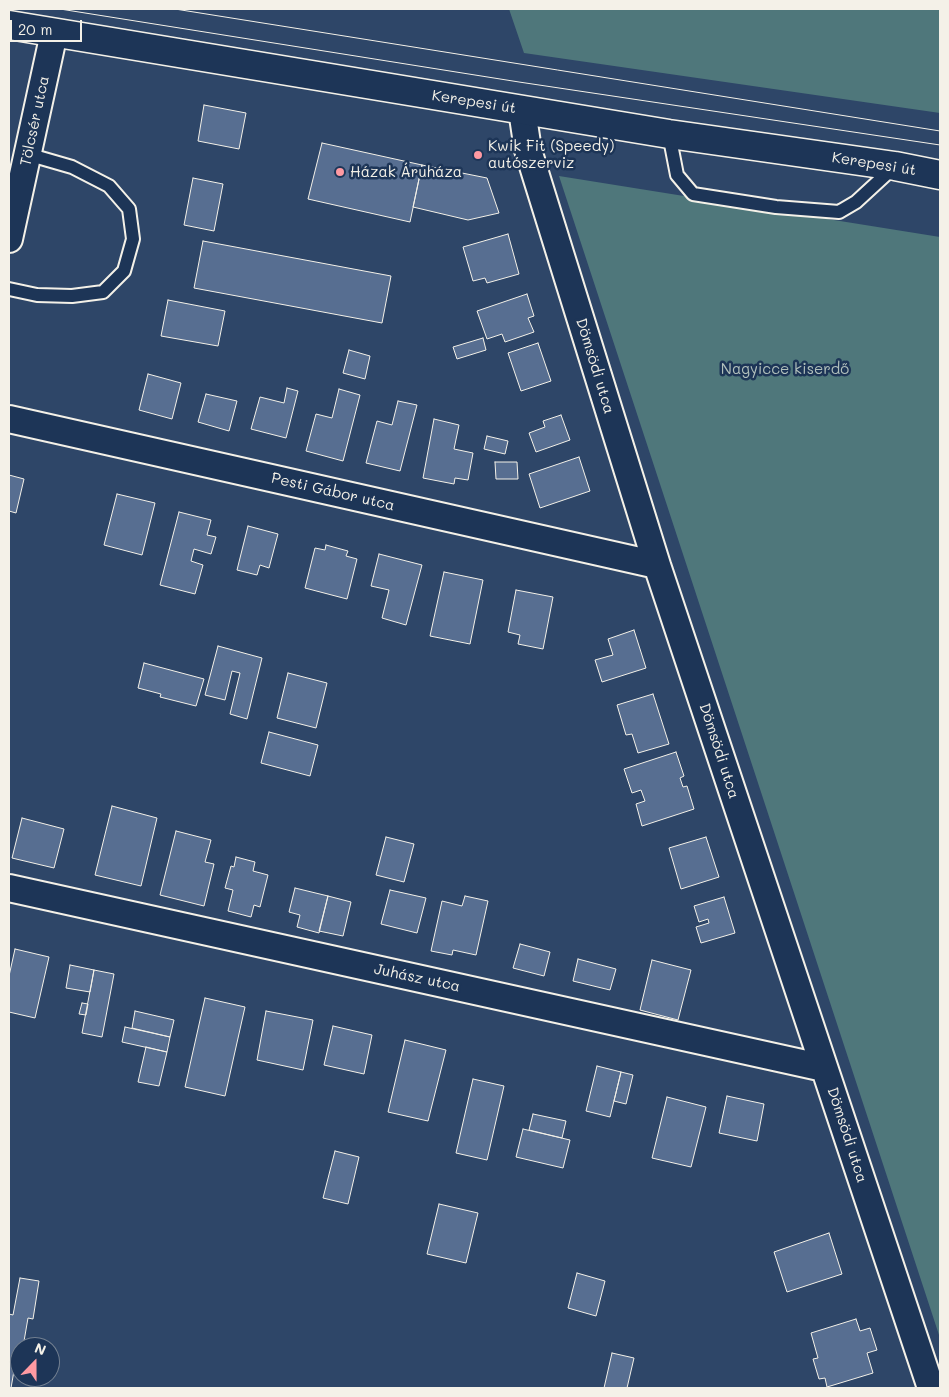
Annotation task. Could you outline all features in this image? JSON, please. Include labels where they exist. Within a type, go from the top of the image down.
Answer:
[{"type":"main road","name":"Kerepesi út","points":[[9,25],[670,134],[895,166],[940,175]]},
{"type":"street","name":"Tölcsér utca","points":[[9,239],[54,33]]},
{"type":"street","name":"Dömsödi utca","points":[[522,110],[528,150],[657,565],[931,1388]]},
{"type":"street","name":"Pesti Gábor utca","points":[[9,419],[657,565]]},
{"type":"street","name":"Juhász utca","points":[[9,888],[824,1068]]},
{"type":"lane","points":[[670,134],[677,175],[694,194],[776,207],[839,212],[856,202],[895,166]]},
{"type":"lane","points":[[9,288],[37,295],[72,296],[103,292],[124,271],[133,239],[129,209],[109,186],[72,168],[27,154]]},
{"type":"green space","points":[[509,9],[940,9],[940,113],[524,53]]},
{"type":"green space","name":"Nagyicce kiserdő","points":[[559,176],[940,237],[940,1338]]},
{"type":"building","points":[[204,105],[246,113],[239,149],[198,141]]},
{"type":"building","points":[[322,143],[422,165],[410,222],[308,199]]},
{"type":"building","points":[[422,165],[487,178],[499,213],[468,220],[413,207]]},
{"type":"building","points":[[193,178],[223,184],[214,231],[184,225]]},
{"type":"building","points":[[508,234],[519,274],[487,283],[485,278],[473,281],[463,247]]},
{"type":"building","points":[[203,241],[391,276],[382,323],[194,288]]},
{"type":"building","points":[[527,294],[534,316],[528,318],[534,332],[505,342],[502,334],[487,339],[477,311]]},
{"type":"building","points":[[168,300],[225,311],[218,346],[161,336]]},
{"type":"building","points":[[483,338],[486,350],[457,359],[453,347]]},
{"type":"building","points":[[538,343],[551,381],[521,391],[508,353]]},
{"type":"building","points":[[349,350],[370,356],[365,379],[343,373]]},
{"type":"building","points":[[148,374],[181,383],[172,419],[139,410]]},
{"type":"building","points":[[287,388],[298,391],[286,438],[251,429],[260,397],[284,403]]},
{"type":"building","points":[[339,389],[360,395],[343,461],[306,451],[316,414],[332,418]]},
{"type":"building","points":[[206,394],[237,401],[229,431],[198,422]]},
{"type":"building","points":[[398,401],[417,405],[400,471],[366,463],[377,421],[392,425]]},
{"type":"building","points":[[561,415],[570,440],[536,452],[529,433],[545,427],[543,421]]},
{"type":"building","points":[[434,419],[459,425],[454,449],[473,453],[468,480],[455,478],[454,484],[423,478]]},
{"type":"building","points":[[487,436],[508,441],[505,454],[484,449]]},
{"type":"building","points":[[579,457],[590,491],[540,508],[529,474]]},
{"type":"building","points":[[495,462],[517,462],[518,479],[496,479]]},
{"type":"building","points":[[9,475],[24,479],[16,513],[9,511]]},
{"type":"building","points":[[117,494],[155,503],[142,555],[104,545]]},
{"type":"building","points":[[179,512],[211,520],[207,535],[216,537],[211,554],[194,549],[191,561],[203,565],[195,594],[160,585]]},
{"type":"building","points":[[248,526],[278,534],[269,568],[260,565],[257,575],[237,570]]},
{"type":"building","points":[[326,545],[348,551],[346,556],[357,559],[347,599],[305,588],[315,548],[325,550]]},
{"type":"building","points":[[379,554],[422,565],[406,625],[382,618],[389,590],[371,586]]},
{"type":"building","points":[[444,572],[483,580],[470,644],[430,636]]},
{"type":"building","points":[[516,590],[553,597],[543,649],[518,644],[520,635],[508,632]]},
{"type":"building","points":[[634,630],[646,668],[602,682],[595,660],[613,655],[608,639]]},
{"type":"building","points":[[218,646],[262,658],[247,719],[230,714],[240,673],[232,671],[225,700],[205,695]]},
{"type":"building","points":[[144,663],[204,679],[196,706],[160,697],[161,694],[138,688]]},
{"type":"building","points":[[288,673],[327,683],[316,728],[277,718]]},
{"type":"building","points":[[653,694],[669,744],[638,753],[632,734],[626,735],[617,705]]},
{"type":"building","points":[[269,732],[318,745],[310,776],[261,763]]},
{"type":"building","points":[[676,752],[684,776],[680,778],[683,787],[687,786],[694,809],[642,826],[636,804],[645,801],[641,790],[632,793],[624,769]]},
{"type":"building","points":[[112,806],[157,818],[141,886],[95,875]]},
{"type":"building","points":[[22,818],[64,829],[54,868],[12,858]]},
{"type":"building","points":[[176,831],[211,840],[205,862],[214,864],[204,906],[160,895]]},
{"type":"building","points":[[386,837],[414,844],[404,882],[376,875]]},
{"type":"building","points":[[706,837],[719,877],[681,889],[669,848]]},
{"type":"building","points":[[236,857],[255,862],[253,871],[268,875],[260,907],[254,905],[251,917],[228,911],[233,890],[225,888],[231,866],[234,867]]},
{"type":"building","points":[[295,888],[328,896],[319,933],[297,927],[300,915],[289,912]]},
{"type":"building","points":[[390,890],[426,898],[417,933],[381,924]]},
{"type":"building","points":[[328,896],[351,902],[343,936],[319,931]]},
{"type":"building","points":[[465,896],[488,901],[476,955],[453,950],[452,955],[431,951],[442,901],[462,906]]},
{"type":"building","points":[[724,897],[735,933],[701,943],[696,927],[709,923],[708,919],[699,922],[694,906]]},
{"type":"building","points":[[520,944],[550,952],[544,976],[513,968]]},
{"type":"building","points":[[15,949],[49,957],[35,1018],[9,1012],[9,976]]},
{"type":"building","points":[[578,959],[616,969],[610,990],[573,981]]},
{"type":"building","points":[[652,960],[691,970],[678,1020],[640,1010]]},
{"type":"building","points":[[70,965],[94,970],[90,992],[66,988]]},
{"type":"building","points":[[94,970],[114,974],[102,1037],[82,1033]]},
{"type":"building","points":[[205,998],[245,1007],[225,1096],[185,1087]]},
{"type":"building","points":[[82,1003],[88,1004],[86,1015],[79,1014]]},
{"type":"building","points":[[135,1011],[174,1020],[170,1037],[132,1028]]},
{"type":"building","points":[[266,1011],[313,1020],[303,1070],[257,1060]]},
{"type":"building","points":[[333,1026],[372,1035],[364,1074],[324,1065]]},
{"type":"building","points":[[125,1027],[170,1037],[167,1052],[122,1042]]},
{"type":"building","points":[[405,1040],[446,1050],[428,1121],[388,1112]]},
{"type":"building","points":[[146,1047],[167,1052],[159,1086],[138,1082]]},
{"type":"building","points":[[597,1066],[621,1072],[610,1117],[586,1111]]},
{"type":"building","points":[[621,1072],[633,1075],[626,1104],[614,1101]]},
{"type":"building","points":[[473,1079],[504,1086],[487,1160],[456,1153]]},
{"type":"building","points":[[727,1096],[764,1104],[757,1141],[719,1133]]},
{"type":"building","points":[[667,1097],[706,1107],[691,1167],[652,1158]]},
{"type":"building","points":[[533,1114],[566,1121],[562,1138],[529,1130]]},
{"type":"building","points":[[523,1129],[570,1140],[563,1168],[516,1157]]},
{"type":"building","points":[[335,1151],[359,1157],[348,1204],[323,1198]]},
{"type":"building","points":[[439,1204],[478,1213],[466,1263],[427,1254]]},
{"type":"building","points":[[829,1233],[842,1274],[787,1292],[774,1252]]},
{"type":"building","points":[[577,1273],[605,1281],[596,1316],[568,1308]]},
{"type":"building","points":[[20,1278],[39,1281],[33,1319],[28,1318],[25,1337],[10,1337],[11,1387],[9,1388],[9,1314],[13,1315]]},
{"type":"building","points":[[856,1319],[860,1331],[870,1328],[877,1350],[867,1353],[873,1373],[827,1387],[825,1378],[819,1379],[813,1359],[818,1358],[811,1333]]},
{"type":"building","points":[[612,1353],[634,1358],[627,1388],[604,1388]]},
{"type":"tram line","points":[[60,9],[519,82],[940,145]]},
{"type":"tram line","points":[[175,9],[940,131]]},
{"type":"place","name":"Kwik Fit (Speedy) autószerviz","points":[[478,155]]},
{"type":"place","name":"Házak Áruháza","points":[[340,172]]}]
